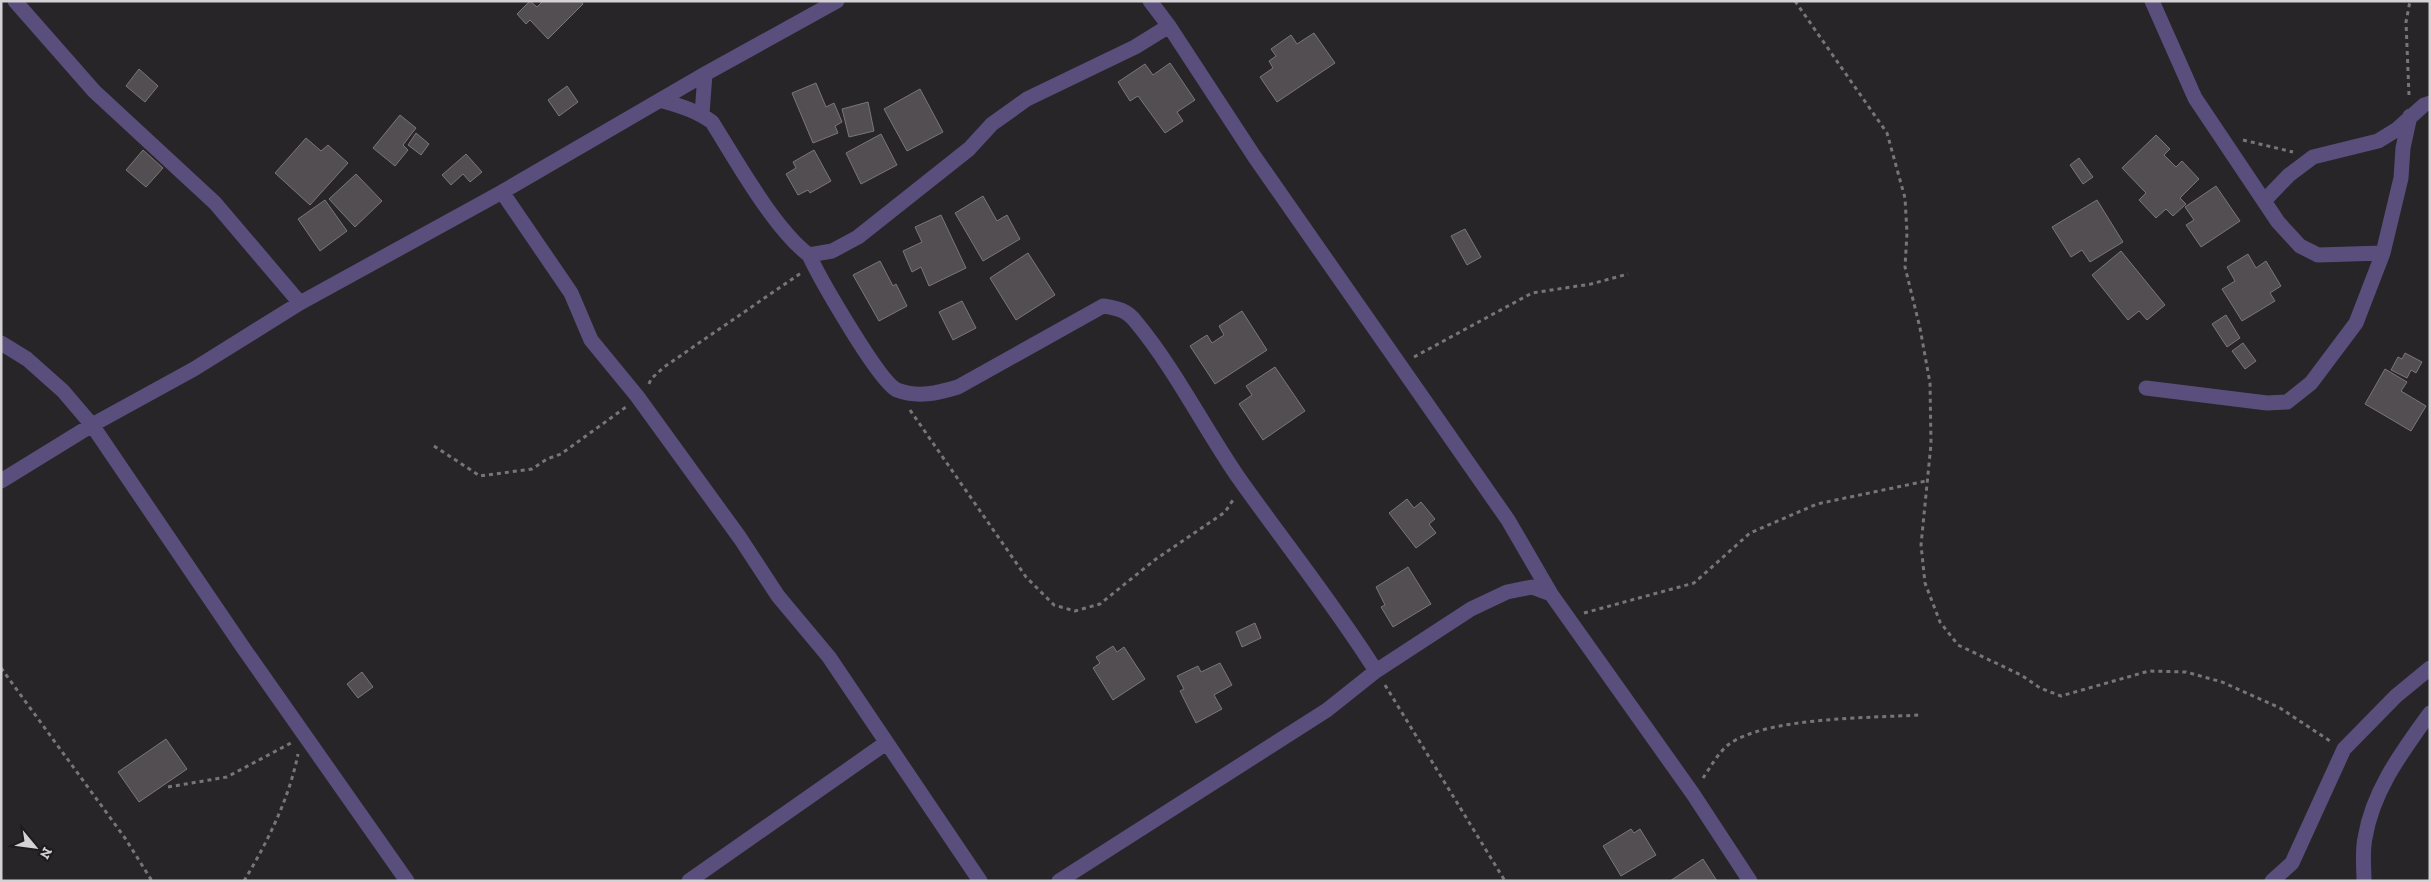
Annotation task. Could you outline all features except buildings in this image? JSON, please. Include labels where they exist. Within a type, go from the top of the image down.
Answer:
[{"type":"street","points":[[16,1],[94,91],[215,203],[300,303]]},
{"type":"street","points":[[1,481],[92,424],[194,369],[300,303],[502,192],[663,101],[705,74],[837,1]]},
{"type":"street","points":[[1150,1],[1169,26],[1254,156],[1508,520],[1551,594],[1693,794],[1750,881]]},
{"type":"street","points":[[2152,1],[2195,98],[2278,222],[2300,246],[2318,255],[2383,253]]},
{"type":"street","points":[[812,260],[832,252],[858,237],[968,149],[992,124],[1027,99],[1135,47],[1169,26]]},
{"type":"street","points":[[702,114],[705,74]]},
{"type":"street","points":[[663,101],[702,114],[712,122],[761,198],[792,239],[812,260],[844,319],[895,389],[916,394],[935,394],[958,387],[1103,306],[1120,308],[1135,320],[1239,478],[1342,618],[1376,672]]},
{"type":"street","points":[[2264,201],[2289,175],[2313,157],[2378,141],[2396,130],[2410,116],[2430,103]]},
{"type":"street","points":[[2146,388],[2267,403],[2287,402],[2311,383],[2356,323],[2383,253],[2402,178],[2404,148],[2410,116]]},
{"type":"street","points":[[502,192],[571,292],[591,340],[637,396],[740,538],[778,596],[828,657],[980,881]]},
{"type":"street","points":[[1,343],[27,359],[63,391],[92,424],[302,735],[407,881]]},
{"type":"street","points":[[1059,881],[1327,710],[1376,672],[1471,609],[1507,592],[1532,587],[1551,594]]},
{"type":"street","points":[[2272,881],[2292,863],[2344,749],[2396,696],[2430,668]]},
{"type":"street","points":[[2364,881],[2364,840],[2373,805],[2395,762],[2430,713]]},
{"type":"street","points":[[689,881],[886,743]]},
{"type":"path","points":[[1795,1],[1887,133],[1905,198],[1907,233],[1905,266],[1920,328],[1930,383],[1931,444],[1921,545],[1926,583],[1940,622],[1958,645],[2021,675],[2040,688],[2061,696],[2124,676],[2149,671],[2186,672],[2222,682],[2280,708],[2307,728],[2344,749]]},
{"type":"path","points":[[2410,1],[2406,22],[2410,116]]},
{"type":"path","points":[[2218,134],[2313,157]]},
{"type":"path","points":[[647,410],[647,389],[651,379],[664,366],[795,276],[812,260]]},
{"type":"path","points":[[1399,366],[1532,293],[1591,284],[1628,274]]},
{"type":"path","points":[[895,389],[1026,577],[1054,606],[1075,611],[1100,604],[1156,559],[1225,512],[1234,499],[1239,478]]},
{"type":"path","points":[[434,446],[480,476],[532,469],[547,459],[561,454],[620,412],[637,396]]},
{"type":"path","points":[[1568,617],[1694,583],[1750,533],[1817,504],[1926,481]]},
{"type":"path","points":[[1,668],[125,838],[152,881]]},
{"type":"path","points":[[1376,672],[1505,881]]},
{"type":"path","points":[[1693,794],[1727,746],[1748,734],[1802,722],[1919,715]]},
{"type":"path","points":[[168,787],[227,777],[302,735]]},
{"type":"path","points":[[244,881],[277,820],[291,783],[302,735]]}]
